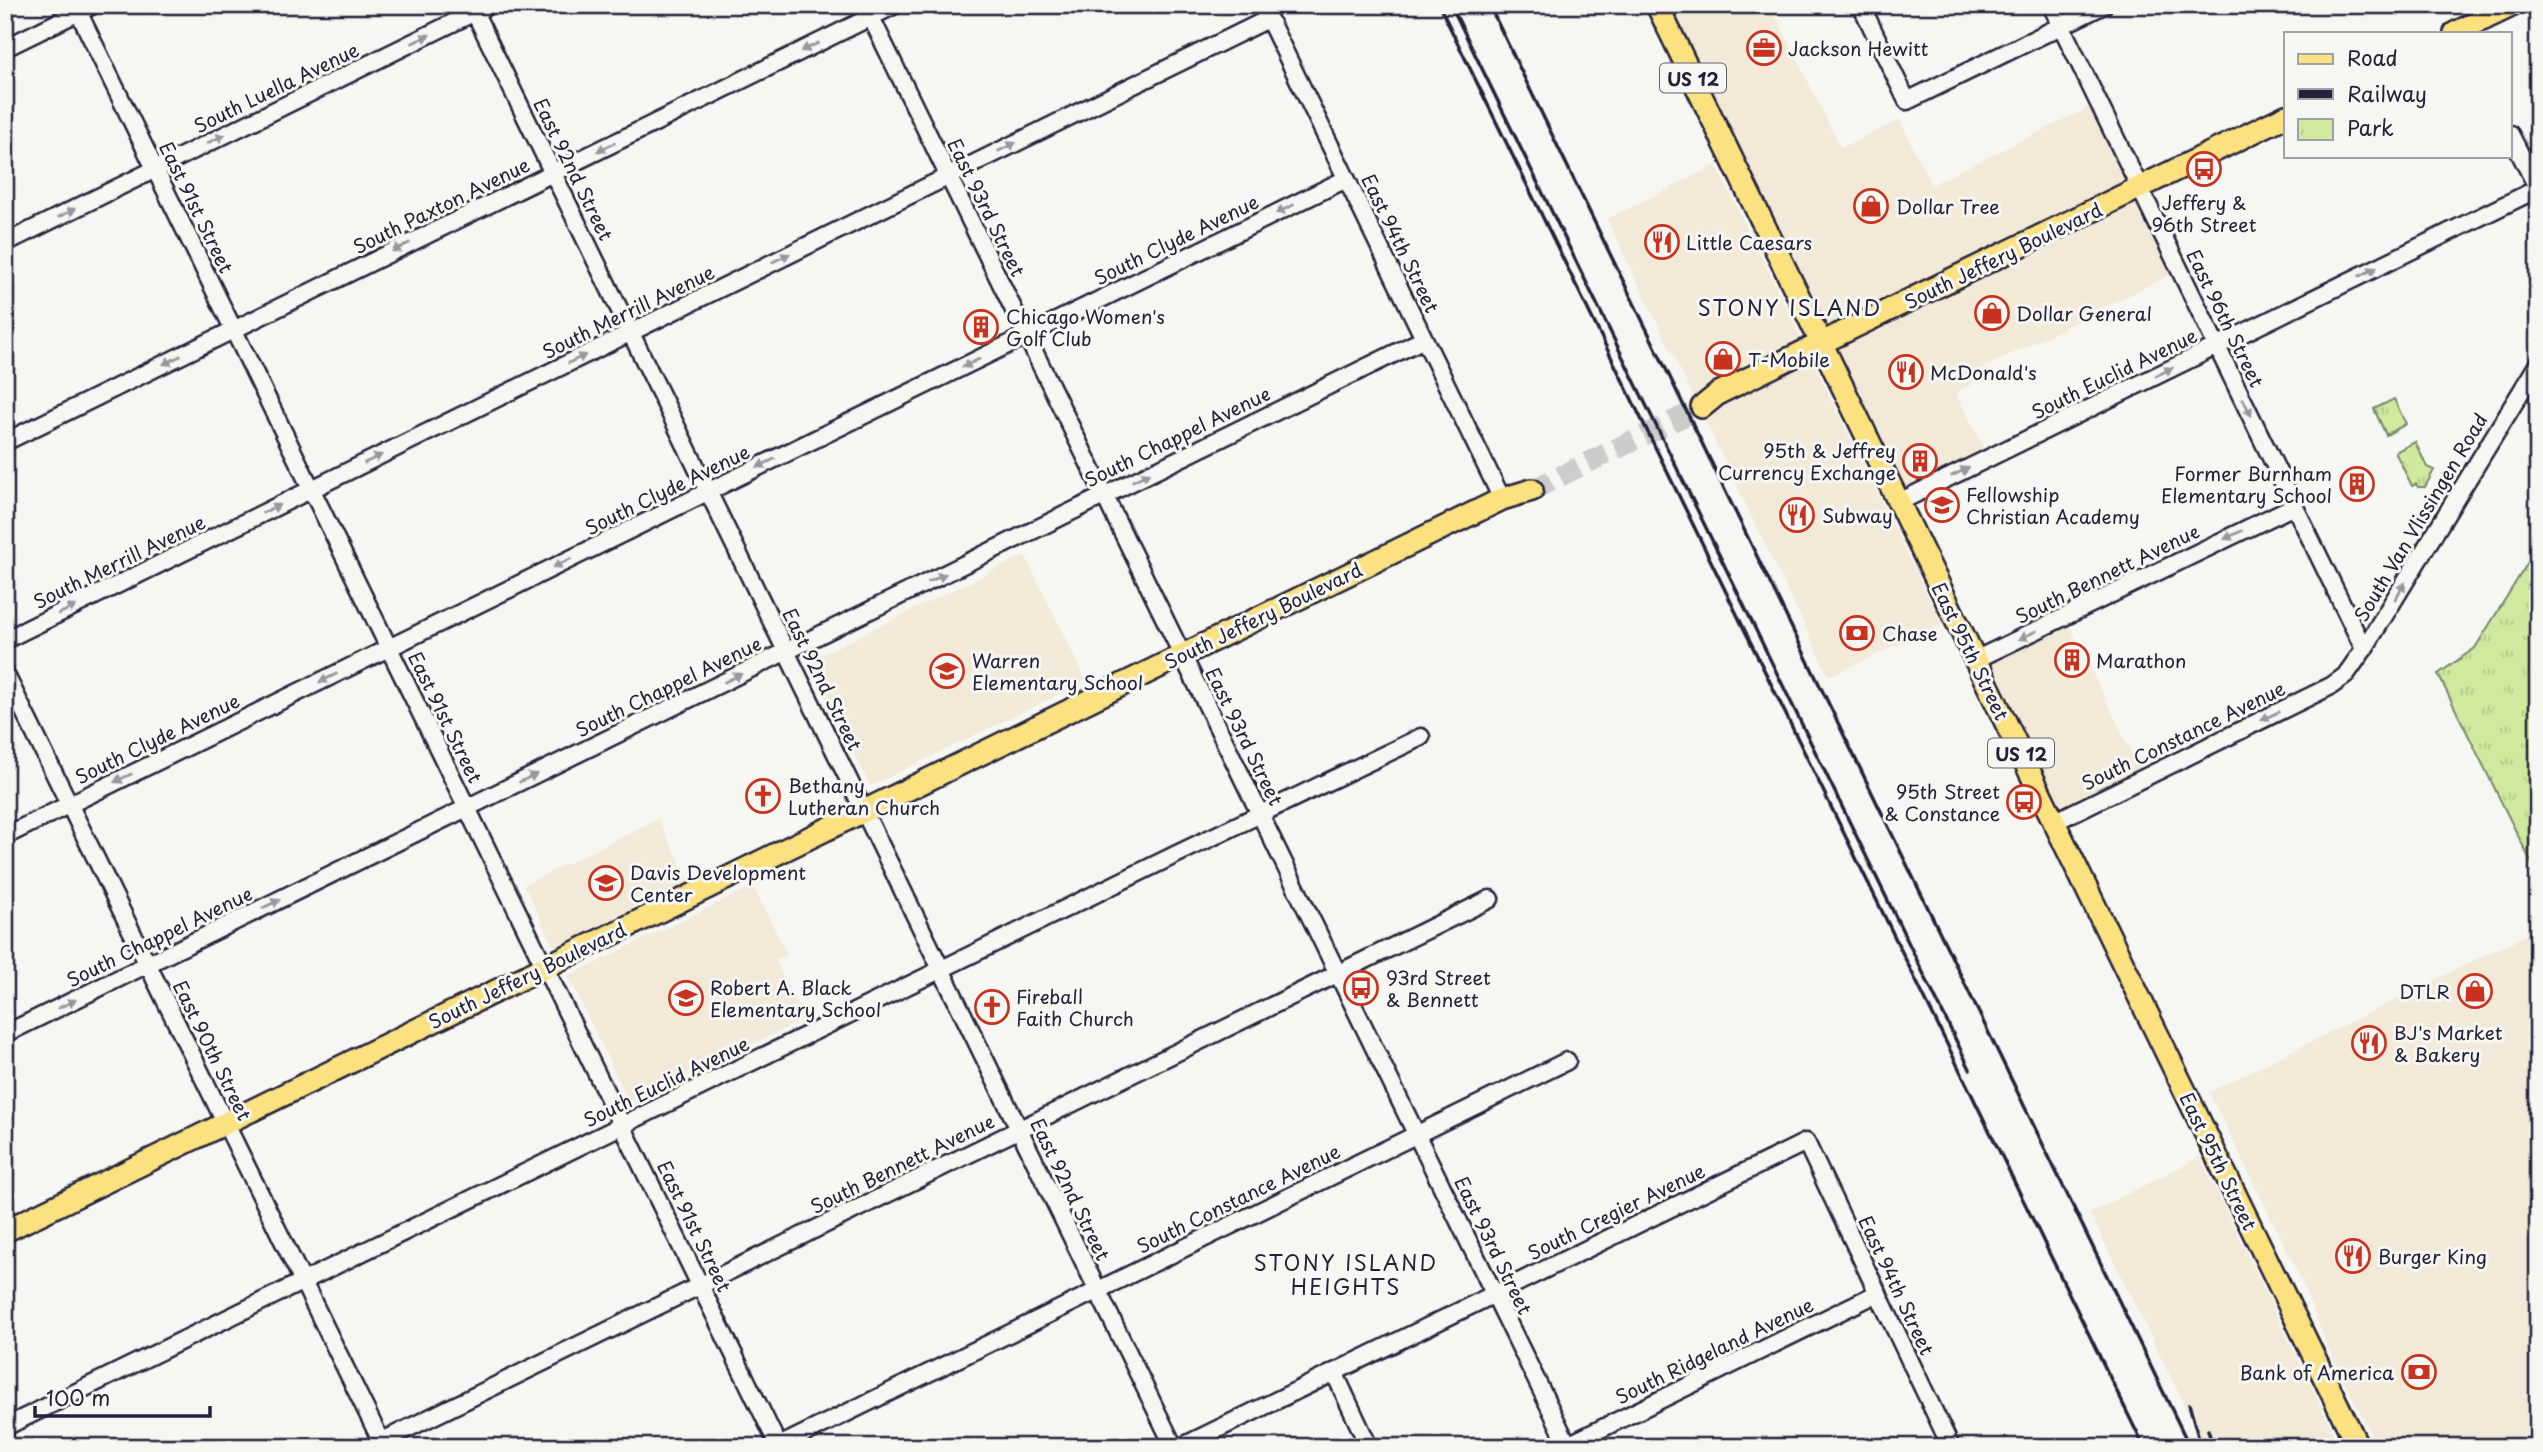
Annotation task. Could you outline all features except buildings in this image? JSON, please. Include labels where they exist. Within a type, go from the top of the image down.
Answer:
[{"type":"main road","name":"East 95th Street","points":[[1657,5],[2358,1447]]},
{"type":"main road","points":[[2460,32],[2513,5]]},
{"type":"main road","name":"South Jeffery Boulevard","points":[[1699,402],[2284,117]]},
{"type":"main road","name":"South Jeffery Boulevard","points":[[5,1231],[1530,485]]},
{"type":"street","name":"South Paxton Avenue","points":[[5,442],[553,173],[868,11],[895,5]]},
{"type":"street","points":[[1861,5],[1907,101],[2104,5]]},
{"type":"street","name":"East 96th Street","points":[[2051,5],[2364,649]]},
{"type":"street","points":[[5,48],[82,8]]},
{"type":"street","name":"East 91st Street","points":[[82,8],[155,169],[778,1446]]},
{"type":"street","name":"South Luella Avenue","points":[[5,243],[478,8]]},
{"type":"street","name":"East 92nd Street","points":[[478,8],[553,173],[1174,1447]]},
{"type":"street","name":"East 93rd Street","points":[[868,11],[1569,1446]]},
{"type":"street","name":"South Merrill Avenue","points":[[5,640],[949,176],[1265,12]]},
{"type":"street","name":"East 94th Street","points":[[1265,12],[1502,499]]},
{"type":"street","points":[[2512,138],[2538,189]]},
{"type":"street","name":"South Clyde Avenue","points":[[5,836],[1346,179]]},
{"type":"street","name":"South Euclid Avenue","points":[[1899,502],[2538,189]]},
{"type":"street","name":"South Chappel Avenue","points":[[5,1034],[1424,339]]},
{"type":"street","name":"South Van Vlissingen Road","points":[[2331,686],[2345,676],[2364,649],[2538,364]]},
{"type":"street","name":"South Bennett Avenue","points":[[1975,660],[2294,506]]},
{"type":"street","name":"East 90th Street","points":[[5,673],[303,1282],[378,1445]]},
{"type":"street","name":"South Constance Avenue","points":[[2054,822],[2331,686]]},
{"type":"street","name":"South Euclid Avenue","points":[[5,1427],[1421,737]]},
{"type":"street","name":"South Bennett Avenue","points":[[378,1445],[1490,899]]},
{"type":"street","name":"South Constance Avenue","points":[[778,1446],[1567,1061]]},
{"type":"street","name":"East 94th Street","points":[[1806,1142],[1951,1447]]},
{"type":"street","name":"South Cregier Avenue","points":[[1181,1447],[1806,1142]]},
{"type":"street","name":"South Ridgeland Avenue","points":[[1569,1446],[1878,1293]]},
{"type":"street","points":[[1334,1372],[1369,1447]]},
{"type":"shaded area","points":[[1669,5],[1770,5],[1841,148],[1900,120],[1931,185],[2096,104],[2178,271],[1973,373],[1972,384],[1956,393],[1987,455],[1907,494]]},
{"type":"shaded area","points":[[1716,165],[1942,625],[1829,676],[1607,219]]},
{"type":"shaded area","name":"Warren Elementary School","points":[[1025,555],[1086,681],[870,786],[808,661]]},
{"type":"shaded area","points":[[2069,625],[2141,772],[2061,809],[1989,664]]},
{"type":"shaded area","name":"Davis Development Center","points":[[658,819],[689,881],[554,947],[524,885]]},
{"type":"shaded area","name":"Robert A. Black Elementary School","points":[[753,886],[787,954],[775,960],[804,1019],[630,1104],[568,976]]},
{"type":"shaded area","points":[[2538,929],[2538,1447],[2378,1447],[2328,1348],[2301,1279],[2209,1092]]},
{"type":"shaded area","points":[[2200,1157],[2340,1447],[2205,1447],[2090,1213]]},
{"type":"green space","points":[[2394,399],[2406,424],[2386,435],[2374,409]]},
{"type":"green space","points":[[2415,442],[2427,467],[2434,470],[2425,487],[2418,487],[2416,484],[2412,486],[2395,452]]},
{"type":"green space","points":[[2538,546],[2538,876],[2438,674],[2475,648]]},
{"type":"tunnel","points":[[1532,490],[1702,407]]},
{"type":"railway","points":[[1439,5],[2144,1447]]},
{"type":"railway","points":[[1451,5],[1970,1069]]},
{"type":"railway","points":[[1489,5],[2190,1447]]},
{"type":"railway","points":[[2189,1404],[2201,1447]]},
{"type":"railway","points":[[2208,1430],[2213,1447]]},
{"type":"place","name":"Jackson Hewitt","points":[[1764,48]]},
{"type":"place","name":"Jeffery & 96th Street","points":[[2204,169]]},
{"type":"place","name":"Dollar Tree","points":[[1871,206]]},
{"type":"place","name":"Little Caesars","points":[[1662,242]]},
{"type":"place","name":"Dollar General","points":[[1992,313]]},
{"type":"place","name":"Chicago Women's Golf Club","points":[[981,327]]},
{"type":"place","name":"T-Mobile","points":[[1723,359]]},
{"type":"place","name":"McDonald's","points":[[1906,372]]},
{"type":"place","name":"95th & Jeffrey Currency Exchange","points":[[1920,461]]},
{"type":"place","name":"Former Burnham Elementary School","points":[[2357,484]]},
{"type":"place","name":"Fellowship Christian Academy","points":[[1942,505]]},
{"type":"place","name":"Subway","points":[[1797,515]]},
{"type":"place","name":"Chase","points":[[1857,633]]},
{"type":"place","name":"Marathon","points":[[2072,660]]},
{"type":"place","name":"Warren Elementary School","points":[[947,671]]},
{"type":"place","name":"Bethany Lutheran Church","points":[[763,796]]},
{"type":"place","name":"95th Street & Constance","points":[[2024,802]]},
{"type":"place","name":"Davis Development Center","points":[[606,883]]},
{"type":"place","name":"93rd Street & Bennett","points":[[1361,988]]},
{"type":"place","name":"DTLR","points":[[2475,991]]},
{"type":"place","name":"Robert A. Black Elementary School","points":[[686,998]]},
{"type":"place","name":"Fireball Faith Church","points":[[992,1007]]},
{"type":"place","name":"BJ's Market & Bakery","points":[[2369,1043]]},
{"type":"place","name":"Burger King","points":[[2353,1256]]},
{"type":"place","name":"Bank of America","points":[[2419,1372]]},
{"type":"district","name":"STONY ISLAND","points":[[1790,307]]},
{"type":"district","name":"STONY ISLAND HEIGHTS","points":[[1346,1274]]}]
